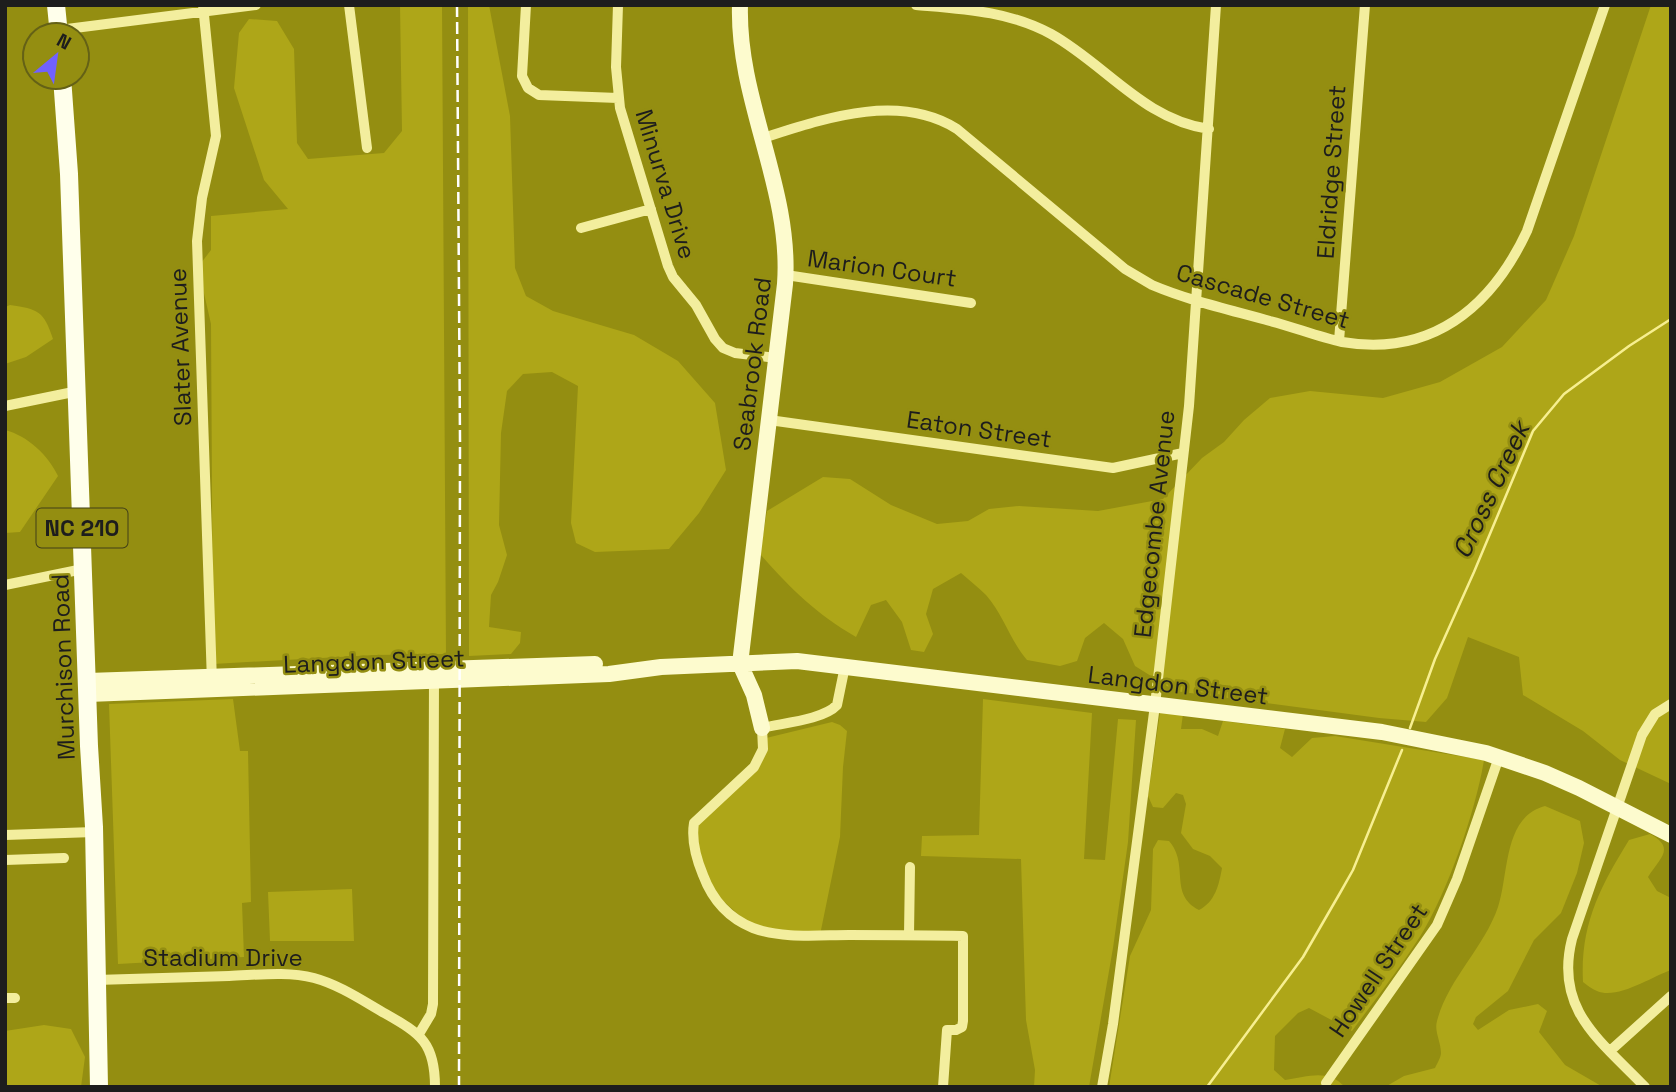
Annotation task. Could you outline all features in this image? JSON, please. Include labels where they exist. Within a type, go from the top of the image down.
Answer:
[{"type":"main road","name":"Murchison Road","points":[[63,91],[69,174],[94,832],[99,1087]]},
{"type":"street","points":[[91,28],[203,9],[256,5]]},
{"type":"street","points":[[349,5],[367,148]]},
{"type":"street","points":[[526,5],[522,76],[528,88],[539,95],[618,98]]},
{"type":"street","name":"Minurva Drive","points":[[618,5],[618,98],[673,277],[696,305],[719,344],[735,353],[776,358]]},
{"type":"street","name":"Seabrook Road","points":[[740,5],[741,52],[781,212],[786,275],[740,664]]},
{"type":"street","points":[[916,5],[997,14],[1033,25],[1071,47],[1150,108],[1184,124],[1209,129]]},
{"type":"street","name":"Edgecombe Avenue","points":[[1102,1087],[1113,1024],[1155,705],[1189,406],[1216,5]]},
{"type":"street","name":"Eldridge Street","points":[[1339,341],[1365,5]]},
{"type":"street","name":"Cascade Street","points":[[762,138],[830,117],[885,111],[910,112],[940,120],[957,129],[1125,270],[1152,285],[1339,341],[1394,344],[1431,335],[1458,320],[1486,295],[1498,280],[1527,231],[1605,5]]},
{"type":"street","name":"Slater Avenue","points":[[203,9],[216,136],[202,198],[197,241],[212,682]]},
{"type":"street","points":[[580,228],[651,209]]},
{"type":"street","name":"Marion Court","points":[[786,275],[971,303]]},
{"type":"street","points":[[5,406],[78,391]]},
{"type":"street","name":"Eaton Street","points":[[769,420],[1113,468],[1183,453]]},
{"type":"street","points":[[5,585],[83,569]]},
{"type":"street","name":"Langdon Street","points":[[88,687],[434,676],[609,674],[661,667],[797,661],[1382,732],[1499,757],[1568,783],[1671,835]]},
{"type":"street","points":[[740,664],[754,695],[762,728],[762,749],[754,767],[694,823],[691,835],[707,886],[713,897],[730,915],[763,931],[803,935],[963,936],[964,1021],[962,1027],[947,1030],[943,1087]]},
{"type":"street","points":[[762,728],[821,715],[832,709],[836,705],[845,666]]},
{"type":"street","points":[[434,676],[433,1004],[431,1014],[419,1034],[431,1053],[435,1069],[435,1087]]},
{"type":"street","points":[[1645,1087],[1577,1013],[1569,989],[1567,964],[1572,939],[1644,729],[1655,714],[1671,705]]},
{"type":"street","name":"Howell Street","points":[[1326,1083],[1437,925],[1457,879],[1499,757]]},
{"type":"street","points":[[5,835],[94,832]]},
{"type":"street","points":[[5,860],[64,858]]},
{"type":"street","points":[[909,935],[910,867]]},
{"type":"street","name":"Stadium Drive","points":[[96,980],[279,974],[303,976],[336,986],[419,1034]]},
{"type":"street","points":[[1610,1051],[1671,996]]},
{"type":"shaded area","points":[[400,5],[442,5],[446,654],[213,664],[211,324],[198,267],[211,250],[211,216],[288,209],[264,180],[234,88],[239,33],[249,19],[277,21],[294,49],[297,143],[308,159],[384,153],[402,131]]},
{"type":"shaded area","points":[[468,5],[489,5],[510,116],[515,268],[526,296],[553,311],[634,335],[678,361],[715,403],[726,470],[699,513],[669,549],[595,552],[576,543],[571,523],[578,386],[552,372],[523,374],[507,391],[501,433],[499,525],[507,555],[491,595],[489,627],[521,632],[520,643],[511,654],[469,656]]},
{"type":"shaded area","points":[[1651,5],[1671,5],[1671,784],[1620,760],[1583,731],[1523,695],[1519,657],[1468,637],[1447,698],[1426,722],[1379,718],[1175,691],[1135,666],[1123,639],[1104,623],[1085,638],[1077,661],[1060,666],[1027,660],[992,602],[961,573],[933,589],[926,614],[933,634],[924,652],[911,650],[902,622],[886,600],[871,605],[856,637],[804,600],[760,554],[767,511],[823,477],[850,479],[891,505],[937,524],[968,521],[989,509],[1019,506],[1098,511],[1163,499],[1202,458],[1224,442],[1270,398],[1310,391],[1383,398],[1440,382],[1502,347],[1546,300],[1574,236]]},
{"type":"shaded area","points":[[10,305],[39,313],[53,339],[26,357],[5,364],[5,307]]},
{"type":"shaded area","points":[[5,430],[36,447],[58,476],[20,532],[5,533]]},
{"type":"shaded area","points":[[233,699],[240,751],[248,751],[251,902],[242,903],[244,957],[118,964],[109,704]]},
{"type":"shaded area","points":[[983,699],[1092,713],[1084,859],[1105,860],[1118,719],[1136,720],[1128,842],[1089,1087],[1034,1087],[1035,1070],[1026,1020],[1021,859],[921,856],[922,836],[979,835]]},
{"type":"shaded area","points":[[1160,713],[1183,714],[1181,729],[1202,729],[1218,736],[1223,721],[1285,729],[1280,748],[1292,757],[1312,738],[1335,736],[1484,760],[1475,802],[1460,850],[1431,917],[1405,960],[1352,1031],[1309,1008],[1298,1013],[1275,1036],[1274,1070],[1285,1080],[1324,1076],[1331,1077],[1345,1087],[1109,1087],[1130,956],[1151,910],[1153,849],[1158,840],[1169,841],[1178,860],[1184,896],[1199,910],[1213,898],[1222,868],[1210,856],[1193,849],[1181,833],[1186,804],[1183,795],[1176,793],[1163,808],[1153,807],[1148,796]]},
{"type":"shaded area","points":[[832,722],[847,731],[840,837],[820,935],[752,927],[707,886],[694,823],[754,767],[762,739]]},
{"type":"shaded area","points":[[1545,806],[1580,821],[1584,843],[1577,873],[1561,913],[1534,940],[1508,991],[1476,1017],[1473,1024],[1478,1030],[1509,1010],[1538,1004],[1547,1011],[1539,1032],[1565,1065],[1603,1087],[1385,1087],[1404,1076],[1435,1068],[1441,1055],[1436,1025],[1442,1006],[1492,922],[1498,907],[1510,848],[1521,822],[1531,812]]},
{"type":"shaded area","points":[[1650,834],[1658,839],[1664,849],[1661,859],[1648,877],[1657,891],[1671,898],[1671,970],[1624,990],[1605,993],[1597,991],[1583,982],[1585,942],[1594,907],[1629,840]]},
{"type":"shaded area","points":[[352,889],[354,941],[270,941],[268,892]]},
{"type":"shaded area","points":[[44,1025],[71,1029],[85,1057],[81,1087],[5,1087],[5,1031]]},
{"type":"waterway","name":"Cross Creek","points":[[1410,728],[1435,659],[1533,431],[1564,394],[1671,319]]},
{"type":"waterway","name":"Cross Creek","points":[[1207,1087],[1303,957],[1353,870],[1402,750]]},
{"type":"railway","points":[[457,5],[460,440],[459,1087]]}]
